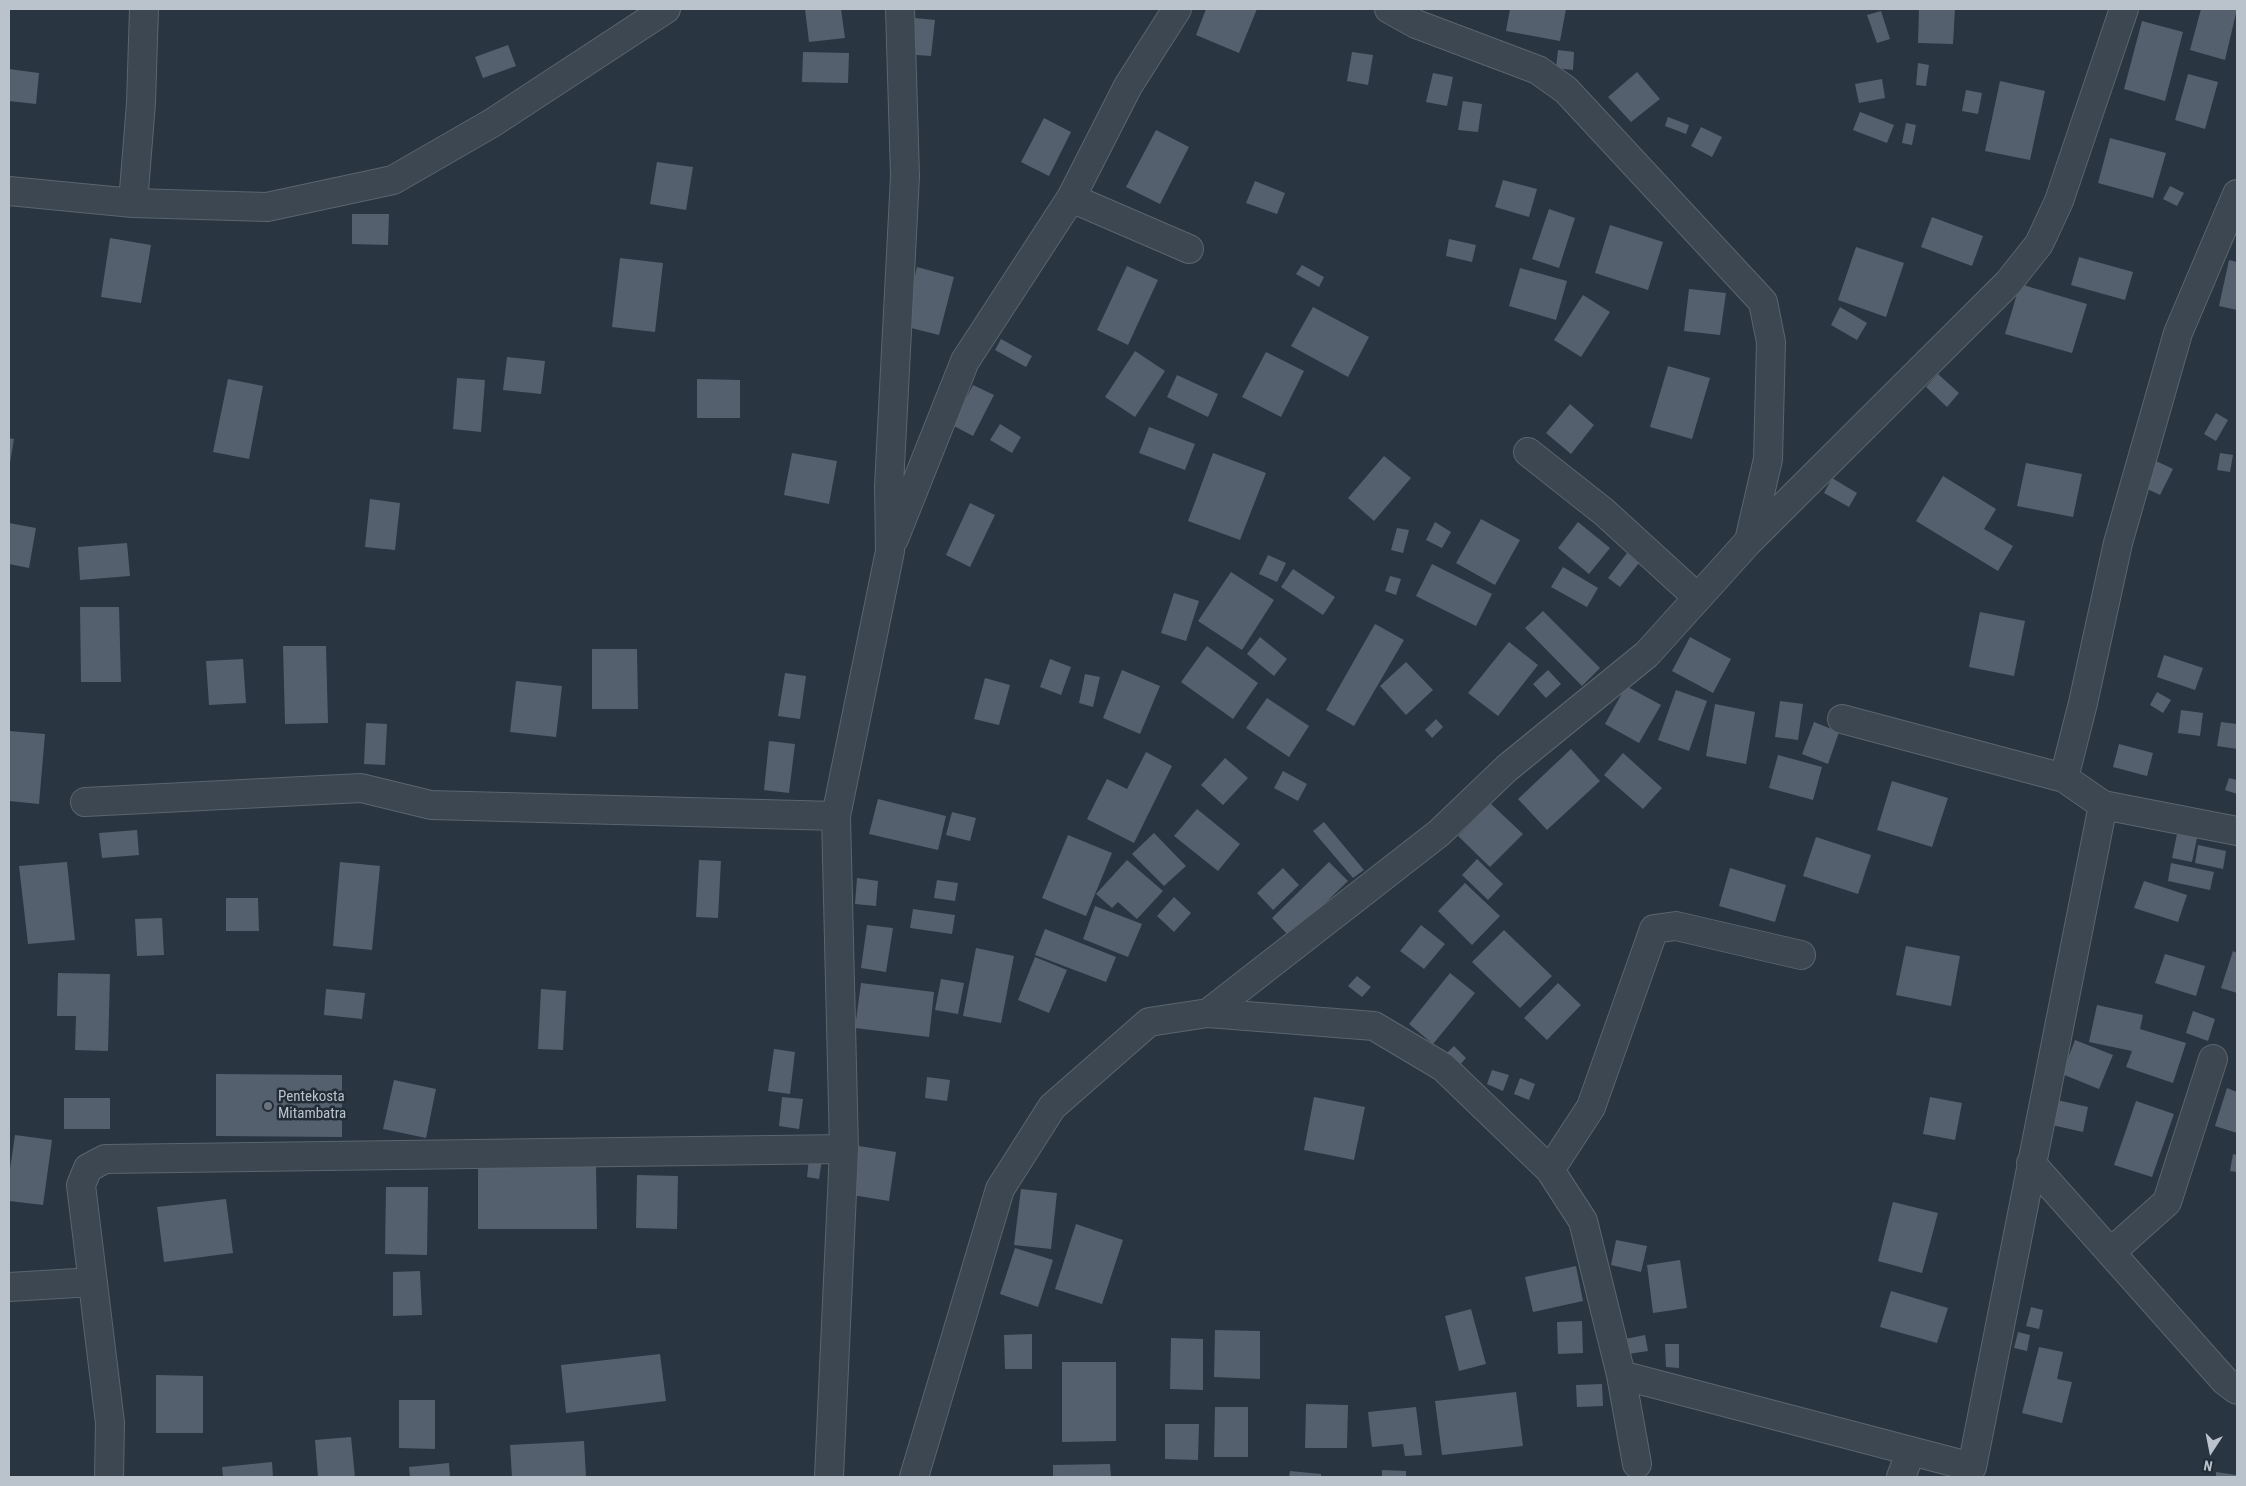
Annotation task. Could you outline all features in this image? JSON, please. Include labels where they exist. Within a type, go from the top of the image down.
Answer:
[{"type":"street","points":[[133,203],[141,103],[144,9]]},
{"type":"street","points":[[9,191],[133,203],[268,207],[393,180],[492,123],[666,9]]},
{"type":"street","points":[[890,551],[889,476],[904,176],[900,9]]},
{"type":"street","points":[[828,1477],[844,1149],[836,816],[890,551],[965,361],[1071,198],[1128,86],[1177,9]]},
{"type":"street","points":[[1389,9],[1416,24],[1538,70],[1566,90],[1763,302],[1771,342],[1768,459],[1749,541]]},
{"type":"street","points":[[1208,1013],[1439,833],[1506,768],[1647,654],[1749,541],[2008,283],[2039,244],[2059,200],[2124,9]]},
{"type":"street","points":[[2064,778],[2084,703],[2118,543],[2178,333],[2237,194]]},
{"type":"street","points":[[1071,198],[1188,249]]},
{"type":"street","points":[[1528,452],[1604,512],[1698,597]]},
{"type":"street","points":[[1842,719],[2064,778],[2103,805],[2237,831]]},
{"type":"street","points":[[84,802],[361,788],[431,805],[836,816]]},
{"type":"street","points":[[1621,1375],[1972,1468],[2103,805]]},
{"type":"street","points":[[1550,1170],[1591,1107],[1654,929],[1676,926],[1801,955]]},
{"type":"street","points":[[914,1477],[1000,1189],[1010,1173],[1052,1107],[1149,1022],[1208,1013],[1374,1026],[1443,1066],[1550,1170],[1583,1221],[1621,1375],[1637,1464]]},
{"type":"street","points":[[2111,1252],[2168,1202],[2213,1060]]},
{"type":"street","points":[[109,1477],[110,1423],[81,1185],[88,1168],[105,1158],[844,1149]]},
{"type":"street","points":[[2031,1163],[2225,1381],[2237,1390]]},
{"type":"street","points":[[9,1287],[93,1282]]},
{"type":"street","points":[[1901,1477],[1911,1451]]},
{"type":"building","points":[[805,9],[841,9],[845,38],[809,42]]},
{"type":"building","points":[[1206,9],[1257,9],[1239,53],[1196,35]]},
{"type":"building","points":[[1510,9],[1566,9],[1560,41],[1506,31]]},
{"type":"building","points":[[1919,9],[1955,9],[1953,44],[1918,43]]},
{"type":"building","points":[[2201,9],[2237,9],[2225,60],[2190,50]]},
{"type":"building","points":[[1881,11],[1890,39],[1877,43],[1867,15]]},
{"type":"building","points":[[906,17],[935,20],[931,56],[902,54]]},
{"type":"building","points":[[2142,21],[2183,32],[2165,101],[2124,89]]},
{"type":"building","points":[[508,45],[516,66],[483,78],[475,57]]},
{"type":"building","points":[[1558,50],[1574,52],[1573,70],[1556,68]]},
{"type":"building","points":[[803,52],[849,53],[848,83],[802,82]]},
{"type":"building","points":[[1352,52],[1373,55],[1368,85],[1347,81]]},
{"type":"building","points":[[1918,63],[1929,65],[1926,86],[1916,85]]},
{"type":"building","points":[[9,69],[39,73],[36,104],[9,101]]},
{"type":"building","points":[[1637,72],[1660,99],[1631,122],[1608,97]]},
{"type":"building","points":[[1433,73],[1453,77],[1447,106],[1426,102]]},
{"type":"building","points":[[2188,74],[2218,82],[2205,129],[2175,120]]},
{"type":"building","points":[[1882,79],[1885,98],[1859,103],[1855,84]]},
{"type":"building","points":[[2000,81],[2045,91],[2030,160],[1985,151]]},
{"type":"building","points":[[1966,90],[1982,93],[1978,114],[1962,111]]},
{"type":"building","points":[[1463,101],[1482,104],[1478,132],[1458,130]]},
{"type":"building","points":[[1860,112],[1894,125],[1887,143],[1853,130]]},
{"type":"building","points":[[1668,117],[1689,125],[1686,134],[1665,126]]},
{"type":"building","points":[[1044,118],[1071,132],[1049,176],[1021,162]]},
{"type":"building","points":[[1906,123],[1916,125],[1912,145],[1902,143]]},
{"type":"building","points":[[1701,127],[1722,137],[1712,157],[1691,146]]},
{"type":"building","points":[[1156,130],[1189,147],[1160,204],[1126,187]]},
{"type":"building","points":[[2110,138],[2166,153],[2153,198],[2098,183]]},
{"type":"building","points":[[657,162],[693,167],[686,210],[650,204]]},
{"type":"building","points":[[1503,180],[1537,189],[1529,217],[1495,207]]},
{"type":"building","points":[[1255,181],[1285,193],[1277,214],[1246,203]]},
{"type":"building","points":[[2170,186],[2184,193],[2177,206],[2163,199]]},
{"type":"building","points":[[1549,209],[1575,218],[1559,268],[1532,259]]},
{"type":"building","points":[[352,214],[389,214],[388,245],[352,244]]},
{"type":"building","points":[[1932,217],[1983,236],[1972,266],[1921,247]]},
{"type":"building","points":[[1610,225],[1663,242],[1648,290],[1595,273]]},
{"type":"building","points":[[110,238],[151,245],[141,303],[101,297]]},
{"type":"building","points":[[1449,239],[1476,245],[1472,262],[1446,256]]},
{"type":"building","points":[[1856,247],[1904,263],[1886,317],[1838,300]]},
{"type":"building","points":[[2079,257],[2133,272],[2125,300],[2071,285]]},
{"type":"building","points":[[620,258],[663,263],[655,332],[612,327]]},
{"type":"building","points":[[2229,260],[2237,262],[2237,310],[2219,306]]},
{"type":"building","points":[[1302,265],[1324,277],[1319,287],[1296,274]]},
{"type":"building","points":[[1127,266],[1158,280],[1128,345],[1097,330]]},
{"type":"building","points":[[917,267],[954,277],[939,335],[903,326]]},
{"type":"building","points":[[1520,268],[1567,281],[1556,320],[1509,306]]},
{"type":"building","points":[[2020,284],[2087,304],[2072,353],[2005,334]]},
{"type":"building","points":[[1689,289],[1726,293],[1720,335],[1684,331]]},
{"type":"building","points":[[1583,295],[1610,312],[1581,357],[1554,340]]},
{"type":"building","points":[[1313,307],[1369,337],[1348,377],[1291,346]]},
{"type":"building","points":[[1840,307],[1867,323],[1857,340],[1831,325]]},
{"type":"building","points":[[1001,339],[1032,356],[1026,367],[995,350]]},
{"type":"building","points":[[1135,351],[1165,371],[1135,417],[1105,397]]},
{"type":"building","points":[[1266,352],[1304,371],[1281,417],[1242,397]]},
{"type":"building","points":[[507,357],[545,361],[541,394],[503,390]]},
{"type":"building","points":[[1668,366],[1710,378],[1692,439],[1650,427]]},
{"type":"building","points":[[1938,374],[1959,393],[1947,407],[1926,387]]},
{"type":"building","points":[[1177,375],[1218,394],[1208,417],[1167,397]]},
{"type":"building","points":[[457,378],[485,380],[481,432],[453,429]]},
{"type":"building","points":[[228,379],[263,386],[249,459],[213,452]]},
{"type":"building","points":[[697,379],[740,380],[740,418],[697,418]]},
{"type":"building","points":[[973,385],[994,395],[973,436],[952,425]]},
{"type":"building","points":[[1570,404],[1594,425],[1571,454],[1546,433]]},
{"type":"building","points":[[2216,413],[2228,420],[2216,441],[2204,434]]},
{"type":"building","points":[[1000,424],[1021,437],[1012,453],[990,440]]},
{"type":"building","points":[[1149,427],[1195,444],[1185,470],[1139,453]]},
{"type":"building","points":[[9,438],[14,439],[10,463],[9,463]]},
{"type":"building","points":[[792,453],[837,461],[829,504],[784,495]]},
{"type":"building","points":[[1213,453],[1266,473],[1240,540],[1188,521]]},
{"type":"building","points":[[2220,453],[2233,455],[2230,472],[2217,470]]},
{"type":"building","points":[[1384,456],[1411,478],[1374,521],[1348,498]]},
{"type":"building","points":[[2156,461],[2173,469],[2160,495],[2143,487]]},
{"type":"building","points":[[2026,463],[2082,474],[2073,517],[2017,506]]},
{"type":"building","points":[[1943,476],[1996,509],[1984,529],[2013,546],[1998,571],[1916,521]]},
{"type":"building","points":[[1832,478],[1857,493],[1849,507],[1824,493]]},
{"type":"building","points":[[370,499],[400,503],[395,550],[365,547]]},
{"type":"building","points":[[970,503],[995,515],[970,567],[946,555]]},
{"type":"building","points":[[1481,519],[1520,540],[1495,585],[1456,563]]},
{"type":"building","points":[[1435,522],[1451,532],[1442,548],[1426,540]]},
{"type":"building","points":[[1578,522],[1610,548],[1589,574],[1558,548]]},
{"type":"building","points":[[9,523],[36,528],[29,568],[9,564]]},
{"type":"building","points":[[1397,528],[1409,530],[1403,553],[1391,550]]},
{"type":"building","points":[[127,543],[130,576],[80,580],[78,547]]},
{"type":"building","points":[[1627,553],[1639,563],[1620,587],[1608,578]]},
{"type":"building","points":[[1268,555],[1286,563],[1277,582],[1259,574]]},
{"type":"building","points":[[1432,564],[1492,594],[1476,626],[1416,596]]},
{"type":"building","points":[[1563,567],[1598,588],[1587,607],[1551,587]]},
{"type":"building","points":[[1293,569],[1335,597],[1323,615],[1281,587]]},
{"type":"building","points":[[1231,572],[1274,600],[1242,650],[1198,621]]},
{"type":"building","points":[[1390,576],[1401,579],[1396,595],[1385,591]]},
{"type":"building","points":[[1174,593],[1199,601],[1186,641],[1161,633]]},
{"type":"building","points":[[80,607],[119,607],[121,682],[81,682]]},
{"type":"building","points":[[1543,611],[1600,668],[1582,686],[1525,628]]},
{"type":"building","points":[[1980,612],[2025,621],[2014,676],[1969,667]]},
{"type":"building","points":[[1375,624],[1404,640],[1354,726],[1326,710]]},
{"type":"building","points":[[1260,637],[1287,659],[1274,676],[1247,654]]},
{"type":"building","points":[[1690,637],[1731,659],[1713,693],[1672,671]]},
{"type":"building","points":[[1509,642],[1538,665],[1498,716],[1468,693]]},
{"type":"building","points":[[283,646],[326,646],[328,723],[285,724]]},
{"type":"building","points":[[1207,646],[1258,683],[1233,719],[1181,682]]},
{"type":"building","points":[[592,649],[637,649],[638,709],[592,709]]},
{"type":"building","points":[[2164,655],[2203,668],[2195,690],[2157,677]]},
{"type":"building","points":[[243,659],[246,703],[209,705],[206,661]]},
{"type":"building","points":[[1050,659],[1071,667],[1061,695],[1040,687]]},
{"type":"building","points":[[1406,662],[1433,690],[1406,715],[1380,686]]},
{"type":"building","points":[[1122,670],[1160,686],[1140,734],[1103,718]]},
{"type":"building","points":[[1548,670],[1561,684],[1546,698],[1533,684]]},
{"type":"building","points":[[785,673],[806,676],[800,719],[778,716]]},
{"type":"building","points":[[1085,674],[1100,677],[1093,707],[1079,703]]},
{"type":"building","points":[[985,678],[1010,685],[999,725],[974,719]]},
{"type":"building","points":[[516,681],[562,686],[556,737],[510,732]]},
{"type":"building","points":[[1626,686],[1661,705],[1639,743],[1605,724]]},
{"type":"building","points":[[1676,690],[1707,701],[1689,751],[1658,740]]},
{"type":"building","points":[[2157,692],[2171,700],[2163,713],[2150,705]]},
{"type":"building","points":[[1267,698],[1309,726],[1289,757],[1246,728]]},
{"type":"building","points":[[1780,701],[1803,704],[1798,740],[1775,737]]},
{"type":"building","points":[[1715,704],[1755,712],[1746,764],[1706,756]]},
{"type":"building","points":[[2181,710],[2203,713],[2200,736],[2178,733]]},
{"type":"building","points":[[1436,719],[1443,727],[1432,738],[1425,730]]},
{"type":"building","points":[[1814,722],[1839,732],[1828,764],[1802,754]]},
{"type":"building","points":[[2221,722],[2237,724],[2237,749],[2217,746]]},
{"type":"building","points":[[366,723],[387,724],[385,765],[364,764]]},
{"type":"building","points":[[9,731],[45,734],[39,804],[9,801]]},
{"type":"building","points":[[769,741],[795,744],[789,793],[764,790]]},
{"type":"building","points":[[2119,744],[2153,753],[2147,776],[2113,767]]},
{"type":"building","points":[[1571,749],[1600,781],[1547,830],[1518,799]]},
{"type":"building","points":[[1146,752],[1172,766],[1134,843],[1087,819],[1107,779],[1127,789]]},
{"type":"building","points":[[1623,753],[1662,788],[1643,809],[1604,775]]},
{"type":"building","points":[[1778,755],[1822,767],[1813,800],[1769,788]]},
{"type":"building","points":[[1225,758],[1248,778],[1223,805],[1201,785]]},
{"type":"building","points":[[1283,771],[1307,784],[1298,801],[1274,788]]},
{"type":"building","points":[[2229,778],[2237,780],[2237,794],[2225,790]]},
{"type":"building","points":[[1892,781],[1948,798],[1932,847],[1877,830]]},
{"type":"building","points":[[878,799],[946,816],[938,850],[869,834]]},
{"type":"building","points":[[1490,803],[1523,834],[1490,867],[1458,836]]},
{"type":"building","points":[[1197,809],[1240,844],[1218,871],[1174,836]]},
{"type":"building","points":[[952,812],[976,818],[970,841],[946,835]]},
{"type":"building","points":[[1324,822],[1364,870],[1353,878],[1313,831]]},
{"type":"building","points":[[137,830],[139,855],[102,858],[99,833]]},
{"type":"building","points":[[1154,833],[1186,866],[1164,886],[1132,854]]},
{"type":"building","points":[[2177,834],[2197,838],[2192,862],[2172,858]]},
{"type":"building","points":[[1068,835],[1112,853],[1086,916],[1042,898]]},
{"type":"building","points":[[1816,837],[1871,855],[1858,894],[1803,876]]},
{"type":"building","points":[[2198,845],[2226,851],[2223,869],[2195,863]]},
{"type":"building","points":[[1477,859],[1503,884],[1488,900],[1462,875]]},
{"type":"building","points":[[699,860],[721,861],[718,918],[696,917]]},
{"type":"building","points":[[1127,860],[1163,891],[1137,919],[1118,902],[1112,908],[1096,894]]},
{"type":"building","points":[[67,862],[75,940],[28,944],[19,866]]},
{"type":"building","points":[[340,862],[380,866],[372,950],[333,946]]},
{"type":"building","points":[[1329,862],[1348,881],[1290,937],[1272,918]]},
{"type":"building","points":[[2171,863],[2214,872],[2210,890],[2168,881]]},
{"type":"building","points":[[1283,868],[1299,885],[1273,910],[1257,893]]},
{"type":"building","points":[[1730,868],[1786,885],[1775,922],[1719,906]]},
{"type":"building","points":[[857,878],[878,881],[876,906],[855,904]]},
{"type":"building","points":[[937,880],[958,883],[955,901],[934,898]]},
{"type":"building","points":[[2144,881],[2187,895],[2178,922],[2134,908]]},
{"type":"building","points":[[1465,883],[1500,916],[1472,945],[1438,911]]},
{"type":"building","points":[[1174,897],[1191,913],[1174,932],[1157,916]]},
{"type":"building","points":[[226,898],[258,898],[259,931],[226,931]]},
{"type":"building","points":[[1095,906],[1142,924],[1128,957],[1083,939]]},
{"type":"building","points":[[913,909],[955,915],[952,934],[910,928]]},
{"type":"building","points":[[162,918],[164,955],[137,956],[135,919]]},
{"type":"building","points":[[867,925],[893,928],[886,972],[861,968]]},
{"type":"building","points":[[1421,925],[1445,944],[1424,969],[1400,951]]},
{"type":"building","points":[[1045,929],[1116,957],[1106,982],[1035,955]]},
{"type":"building","points":[[1504,930],[1552,976],[1520,1008],[1472,962]]},
{"type":"building","points":[[1906,946],[1960,956],[1951,1006],[1896,995]]},
{"type":"building","points":[[976,948],[1014,956],[1001,1023],[963,1016]]},
{"type":"building","points":[[2233,951],[2237,953],[2237,993],[2221,988]]},
{"type":"building","points":[[2165,954],[2205,966],[2196,996],[2155,983]]},
{"type":"building","points":[[1035,957],[1067,970],[1049,1013],[1018,1000]]},
{"type":"building","points":[[58,973],[110,974],[108,1051],[75,1050],[76,1016],[57,1016]]},
{"type":"building","points":[[1450,973],[1475,993],[1433,1044],[1409,1024]]},
{"type":"building","points":[[1357,976],[1371,987],[1362,997],[1348,986]]},
{"type":"building","points":[[941,979],[964,983],[958,1014],[935,1010]]},
{"type":"building","points":[[861,983],[934,992],[929,1037],[855,1028]]},
{"type":"building","points":[[1558,983],[1581,1005],[1547,1040],[1524,1018]]},
{"type":"building","points":[[326,989],[365,993],[362,1019],[324,1015]]},
{"type":"building","points":[[541,989],[566,991],[563,1050],[538,1049]]},
{"type":"building","points":[[2097,1005],[2143,1015],[2140,1029],[2186,1043],[2173,1083],[2126,1067],[2132,1051],[2089,1042]]},
{"type":"building","points":[[2193,1011],[2215,1019],[2208,1041],[2186,1033]]},
{"type":"building","points":[[2075,1040],[2113,1055],[2099,1089],[2062,1074]]},
{"type":"building","points":[[1454,1046],[1466,1058],[1459,1066],[1446,1054]]},
{"type":"building","points":[[774,1049],[795,1052],[790,1094],[768,1091]]},
{"type":"building","points":[[1492,1070],[1509,1075],[1503,1091],[1487,1084]]},
{"type":"building","points":[[216,1074],[342,1075],[342,1137],[216,1136]]},
{"type":"building","points":[[927,1077],[950,1080],[947,1101],[925,1098]]},
{"type":"building","points":[[1520,1078],[1535,1084],[1529,1100],[1514,1094]]},
{"type":"building","points":[[394,1080],[436,1089],[426,1138],[383,1129]]},
{"type":"building","points":[[2227,1088],[2237,1092],[2237,1133],[2215,1126]]},
{"type":"building","points":[[782,1097],[803,1099],[799,1129],[779,1126]]},
{"type":"building","points":[[1314,1097],[1365,1107],[1354,1160],[1304,1150]]},
{"type":"building","points":[[1930,1097],[1962,1103],[1955,1140],[1923,1134]]},
{"type":"building","points":[[64,1098],[110,1098],[110,1129],[64,1129]]},
{"type":"building","points":[[2057,1100],[2088,1107],[2083,1132],[2052,1125]]},
{"type":"building","points":[[2136,1101],[2174,1114],[2152,1177],[2114,1165]]},
{"type":"building","points":[[15,1135],[52,1140],[43,1205],[9,1201],[9,1176]]},
{"type":"building","points":[[859,1146],[896,1152],[889,1201],[852,1195]]},
{"type":"building","points":[[2233,1154],[2237,1155],[2237,1172],[2230,1171]]},
{"type":"building","points":[[809,1158],[822,1160],[819,1179],[807,1177]]},
{"type":"building","points":[[478,1165],[596,1165],[597,1229],[478,1229]]},
{"type":"building","points":[[637,1175],[678,1176],[677,1229],[636,1228]]},
{"type":"building","points":[[386,1187],[428,1187],[427,1255],[385,1254]]},
{"type":"building","points":[[1021,1189],[1057,1193],[1051,1249],[1014,1245]]},
{"type":"building","points":[[226,1199],[233,1253],[164,1262],[157,1207]]},
{"type":"building","points":[[1893,1202],[1938,1213],[1922,1273],[1878,1261]]},
{"type":"building","points":[[1076,1224],[1123,1240],[1102,1304],[1055,1289]]},
{"type":"building","points":[[1616,1240],[1647,1246],[1641,1272],[1611,1265]]},
{"type":"building","points":[[1015,1248],[1053,1260],[1038,1307],[1000,1294]]},
{"type":"building","points":[[1680,1260],[1687,1308],[1653,1313],[1647,1265]]},
{"type":"building","points":[[1576,1266],[1583,1301],[1533,1312],[1525,1277]]},
{"type":"building","points":[[420,1271],[422,1315],[393,1316],[393,1272]]},
{"type":"building","points":[[1891,1291],[1948,1308],[1937,1343],[1880,1327]]},
{"type":"building","points":[[2031,1307],[2043,1310],[2039,1329],[2026,1326]]},
{"type":"building","points":[[1471,1309],[1486,1364],[1459,1371],[1445,1316]]},
{"type":"building","points":[[1582,1321],[1583,1353],[1558,1354],[1557,1322]]},
{"type":"building","points":[[1215,1330],[1260,1331],[1260,1379],[1214,1377]]},
{"type":"building","points":[[2018,1332],[2030,1335],[2027,1351],[2014,1348]]},
{"type":"building","points":[[1032,1334],[1032,1369],[1005,1369],[1004,1335]]},
{"type":"building","points":[[1645,1335],[1648,1351],[1628,1354],[1625,1339]]},
{"type":"building","points":[[1171,1338],[1203,1339],[1203,1390],[1170,1389]]},
{"type":"building","points":[[1665,1344],[1679,1344],[1679,1368],[1666,1367]]},
{"type":"building","points":[[2039,1347],[2063,1352],[2057,1379],[2072,1382],[2062,1423],[2022,1413]]},
{"type":"building","points":[[660,1354],[666,1401],[566,1413],[561,1365]]},
{"type":"building","points":[[1062,1362],[1116,1362],[1116,1441],[1062,1442]]},
{"type":"building","points":[[156,1375],[203,1376],[203,1433],[156,1433]]},
{"type":"building","points":[[1602,1384],[1603,1406],[1577,1407],[1576,1385]]},
{"type":"building","points":[[1516,1392],[1523,1446],[1442,1455],[1435,1401]]},
{"type":"building","points":[[399,1400],[435,1400],[435,1449],[399,1448]]},
{"type":"building","points":[[1306,1404],[1348,1405],[1347,1448],[1305,1448]]},
{"type":"building","points":[[1215,1407],[1248,1407],[1248,1457],[1214,1457]]},
{"type":"building","points":[[1416,1407],[1422,1455],[1405,1456],[1403,1444],[1372,1447],[1368,1412]]},
{"type":"building","points":[[1165,1424],[1199,1424],[1198,1460],[1165,1459]]},
{"type":"building","points":[[351,1437],[355,1477],[318,1477],[315,1440]]},
{"type":"building","points":[[584,1441],[586,1477],[512,1477],[510,1445]]},
{"type":"building","points":[[272,1462],[273,1477],[223,1477],[222,1467]]},
{"type":"building","points":[[449,1463],[450,1477],[410,1477],[409,1467]]},
{"type":"building","points":[[1110,1464],[1111,1477],[1053,1477],[1053,1465]]},
{"type":"building","points":[[1382,1470],[1406,1471],[1406,1477],[1382,1477]]},
{"type":"building","points":[[1290,1471],[1321,1474],[1321,1477],[1289,1477]]},
{"type":"building","points":[[2216,1472],[2237,1475],[2237,1477],[2216,1477]]},
{"type":"place","name":"Pentekosta Mitambatra","points":[[268,1106]]}]
